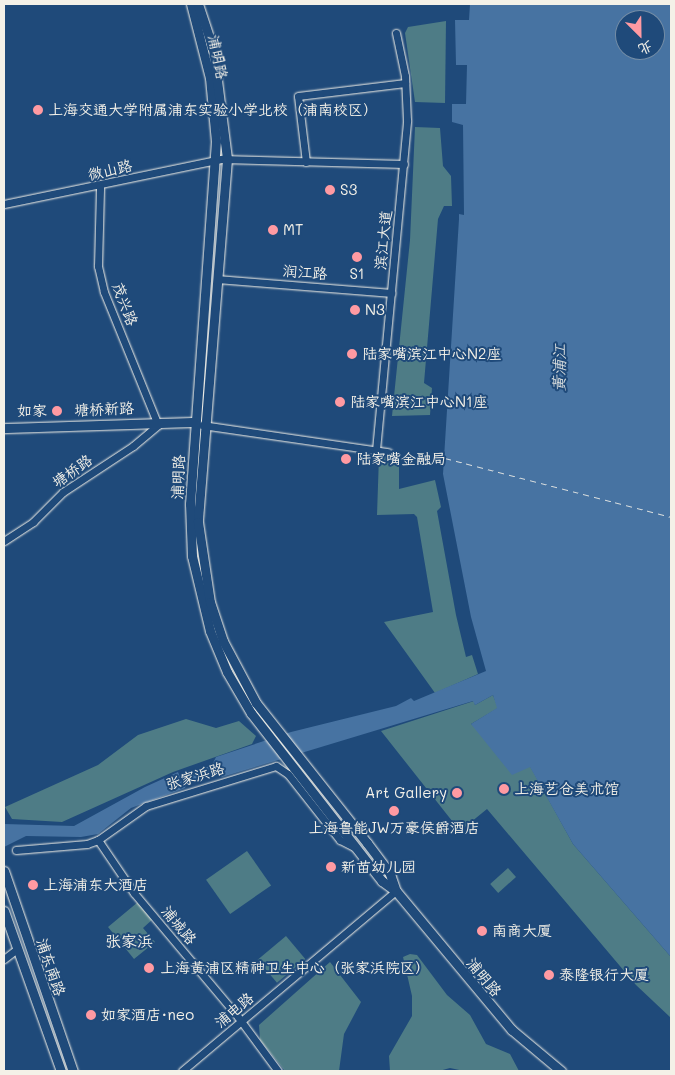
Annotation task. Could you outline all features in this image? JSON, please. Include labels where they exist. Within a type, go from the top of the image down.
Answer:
[{"type":"main road","name":"浦明路","points":[[191,4],[210,78],[222,160],[194,425],[190,504],[192,556],[199,596],[227,672],[296,772],[382,881],[396,891],[501,1018],[561,1071]]},
{"type":"main road","name":"浦明路","points":[[198,4],[213,48],[222,160],[217,279],[198,522],[206,584],[223,641],[261,720],[307,768],[390,874],[396,891]]},
{"type":"main road","name":"塘桥新路","points":[[4,433],[158,423]]},
{"type":"main road","name":"塘桥新路","points":[[4,428],[158,423],[194,425]]},
{"type":"main road","name":"浦东南路","points":[[4,871],[73,1071]]},
{"type":"main road","name":"浦东南路","points":[[4,911],[61,1071]]},
{"type":"street","name":"滨江大道","points":[[376,450],[407,120],[405,83],[396,33]]},
{"type":"street","points":[[306,162],[298,96],[405,83]]},
{"type":"street","name":"微山路","points":[[4,204],[100,187],[222,160],[404,164]]},
{"type":"street","name":"茂兴路","points":[[100,187],[98,266],[104,292],[158,423]]},
{"type":"street","name":"润江路","points":[[217,279],[392,293]]},
{"type":"street","name":"塘桥路","points":[[4,541],[33,522],[63,492],[134,446],[158,423]]},
{"type":"street","name":"塘桥新路","points":[[194,425],[388,452]]},
{"type":"street","name":"张家浜路","points":[[16,850],[75,846],[98,840],[146,806],[276,766],[288,774],[340,840],[356,848]]},
{"type":"street","name":"浦城路","points":[[98,840],[134,893],[241,1022],[278,1071]]},
{"type":"street","name":"浦电路","points":[[182,1071],[396,891]]},
{"type":"street","points":[[4,959],[17,949]]},
{"type":"green space","points":[[446,21],[445,103],[415,102],[405,33],[408,27]]},
{"type":"green space","points":[[415,127],[440,128],[443,166],[451,176],[452,206],[444,206],[438,219],[424,383],[432,388],[430,415],[392,416],[410,240]]},
{"type":"green space","points":[[379,456],[399,460],[399,489],[435,480],[441,507],[437,511],[456,615],[466,657],[472,655],[478,674],[435,693],[384,622],[433,612],[417,517],[414,514],[377,515]]},
{"type":"green space","points":[[493,695],[498,708],[471,724],[530,766],[573,844],[671,957],[671,1018],[636,985],[487,809],[460,831],[381,731],[474,701],[475,705]]},
{"type":"green space","points":[[186,719],[216,728],[239,721],[256,736],[252,744],[173,772],[62,822],[12,819],[5,807],[98,765],[138,735]]},
{"type":"green space","points":[[247,851],[271,885],[230,914],[206,880]]},
{"type":"green space","points":[[508,868],[516,877],[498,893],[490,884]]},
{"type":"green space","points":[[138,902],[153,919],[143,928],[155,942],[134,959],[108,927]]},
{"type":"green space","points":[[286,936],[305,959],[277,983],[258,960]]},
{"type":"green space","points":[[410,954],[417,955],[447,995],[470,1015],[486,1044],[510,1054],[519,1071],[464,1071],[450,1068],[439,1071],[390,1071],[389,1056],[412,1016],[412,996],[403,957]]},
{"type":"green space","points":[[330,962],[361,1002],[344,1034],[339,1071],[285,1071],[260,1040],[259,1025]]},
{"type":"water","name":"黄浦江","points":[[470,4],[671,4],[671,957],[573,844],[530,767],[512,775],[471,724],[497,708],[493,695],[475,705],[473,701],[222,777],[216,774],[187,782],[185,788],[131,808],[98,834],[81,837],[26,836],[4,847],[4,824],[74,826],[145,787],[178,772],[180,777],[212,765],[216,757],[291,732],[396,706],[411,698],[414,701],[486,671],[471,617],[443,474],[459,214],[464,215],[463,125],[452,122],[452,104],[466,104],[467,65],[456,65],[455,20],[469,20]]},
{"type":"ferry route","points":[[445,458],[671,517]]},
{"type":"place","name":"上海交通大学附属浦东实验小学北校（浦南校区）","points":[[38,110]]},
{"type":"place","name":"S3","points":[[330,190]]},
{"type":"place","name":"MT","points":[[273,230]]},
{"type":"place","name":"S1","points":[[357,257]]},
{"type":"place","name":"N3","points":[[355,310]]},
{"type":"place","name":"陆家嘴滨江中心N2座","points":[[352,354]]},
{"type":"place","name":"陆家嘴滨江中心N1座","points":[[340,402]]},
{"type":"place","name":"如家","points":[[57,411]]},
{"type":"place","name":"陆家嘴金融局","points":[[346,459]]},
{"type":"place","name":"上海艺仓美术馆","points":[[504,789]]},
{"type":"place","name":"Art Gallery","points":[[457,793]]},
{"type":"place","name":"上海鲁能JW万豪侯爵酒店","points":[[394,811]]},
{"type":"place","name":"新苗幼儿园","points":[[331,867]]},
{"type":"place","name":"上海浦东大酒店","points":[[33,885]]},
{"type":"place","name":"南商大厦","points":[[482,931]]},
{"type":"place","name":"上海黄浦区精神卫生中心（张家浜院区）","points":[[149,968]]},
{"type":"place","name":"泰隆银行大厦","points":[[549,975]]},
{"type":"place","name":"如家酒店·neo","points":[[91,1015]]},
{"type":"district","name":"张家浜","points":[[129,941]]}]
